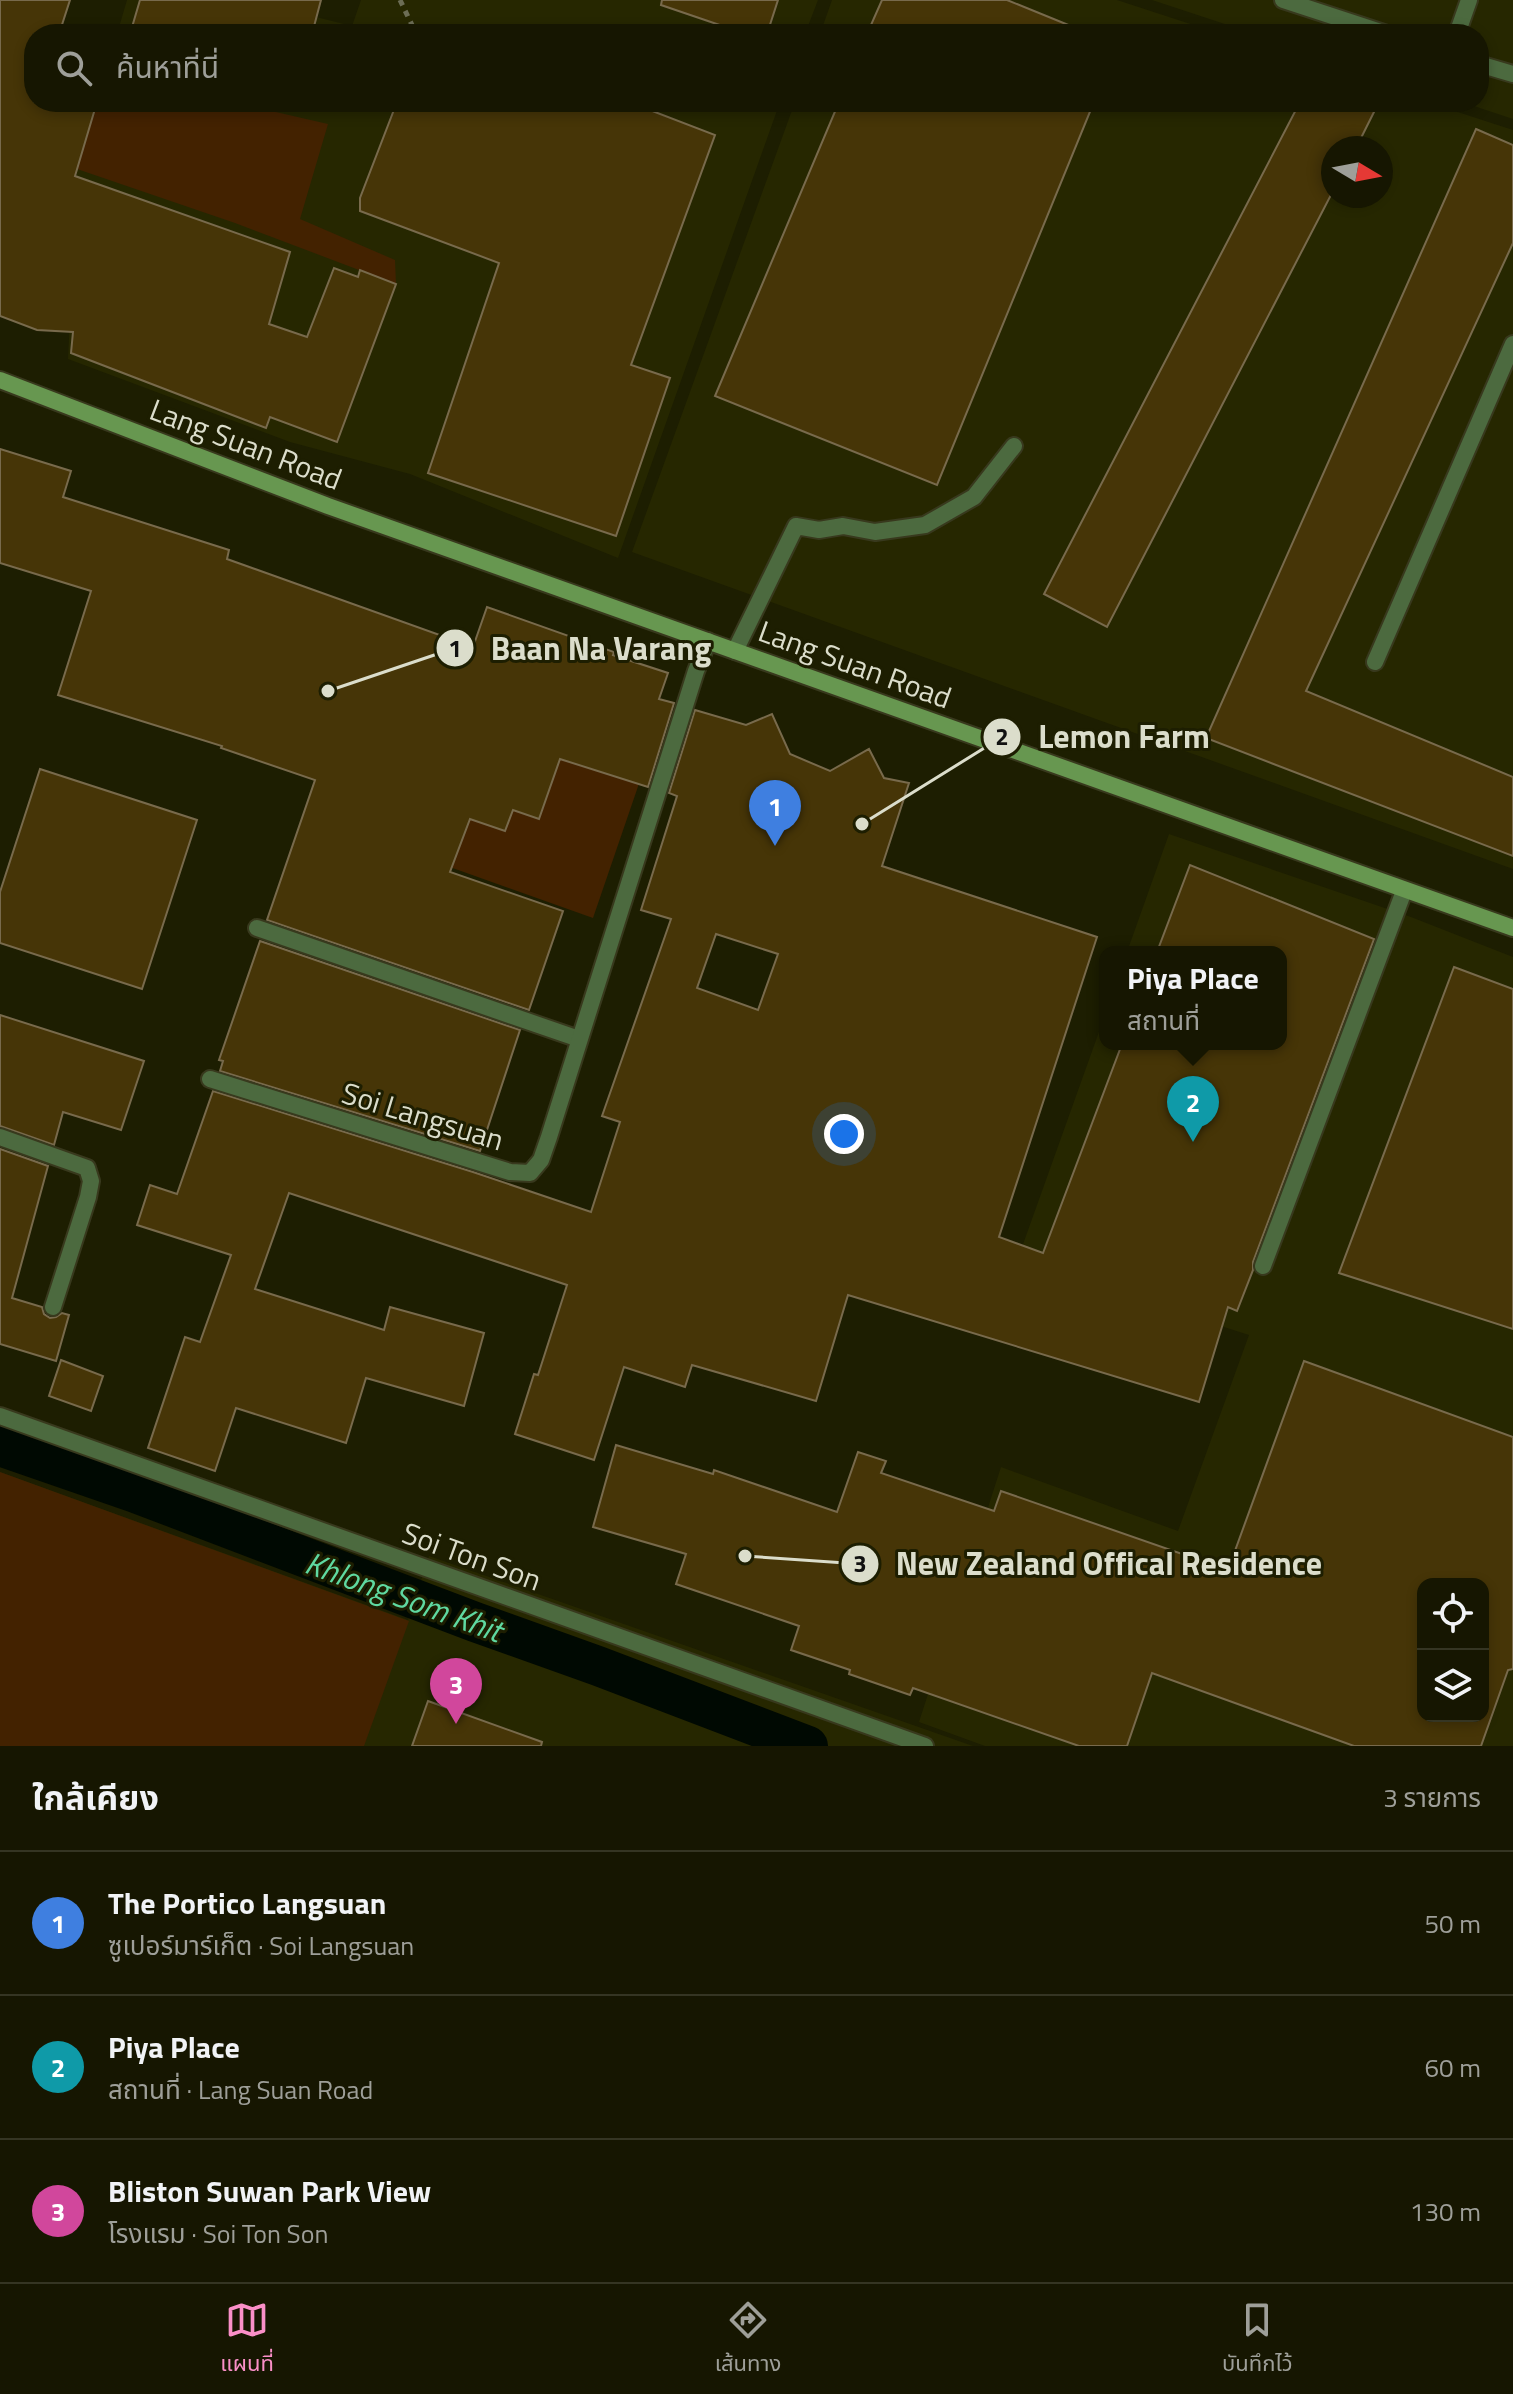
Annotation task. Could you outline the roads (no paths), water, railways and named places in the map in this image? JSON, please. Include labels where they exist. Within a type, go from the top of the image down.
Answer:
[{"type":"street","points":[[1283,0],[1356,24]]},
{"type":"street","points":[[1461,24],[1469,0]]},
{"type":"street","points":[[1489,67],[1513,74]]},
{"type":"street","points":[[1375,662],[1513,344]]},
{"type":"street","name":"Lang Suan Road","points":[[0,380],[328,506],[1513,928]]},
{"type":"street","points":[[735,651],[796,526],[819,530],[843,526],[875,532],[925,525],[974,497],[1014,446]]},
{"type":"street","name":"Soi Langsuan","points":[[210,1079],[510,1172],[530,1173],[541,1160],[545,1149],[708,641]]},
{"type":"street","points":[[1263,1266],[1404,891]]},
{"type":"street","points":[[257,928],[579,1039]]},
{"type":"street","points":[[0,1137],[87,1168],[91,1181],[88,1197],[53,1307]]},
{"type":"street","name":"Soi Ton Son","points":[[0,1416],[925,1746]]},
{"type":"waterway","name":"Khlong Som Khit","points":[[0,1446],[133,1492],[808,1746]]},
{"type":"place","name":"Baan Na Varang","points":[[328,691]]},
{"type":"place","name":"Lemon Farm","points":[[862,824]]},
{"type":"place","name":"The Portico Langsuan","points":[[775,846]]},
{"type":"place","name":"Piya Place","points":[[1193,1142]]},
{"type":"place","name":"New Zealand Offical Residence","points":[[745,1556]]},
{"type":"place","name":"Bliston Suwan Park View","points":[[456,1724]]}]
